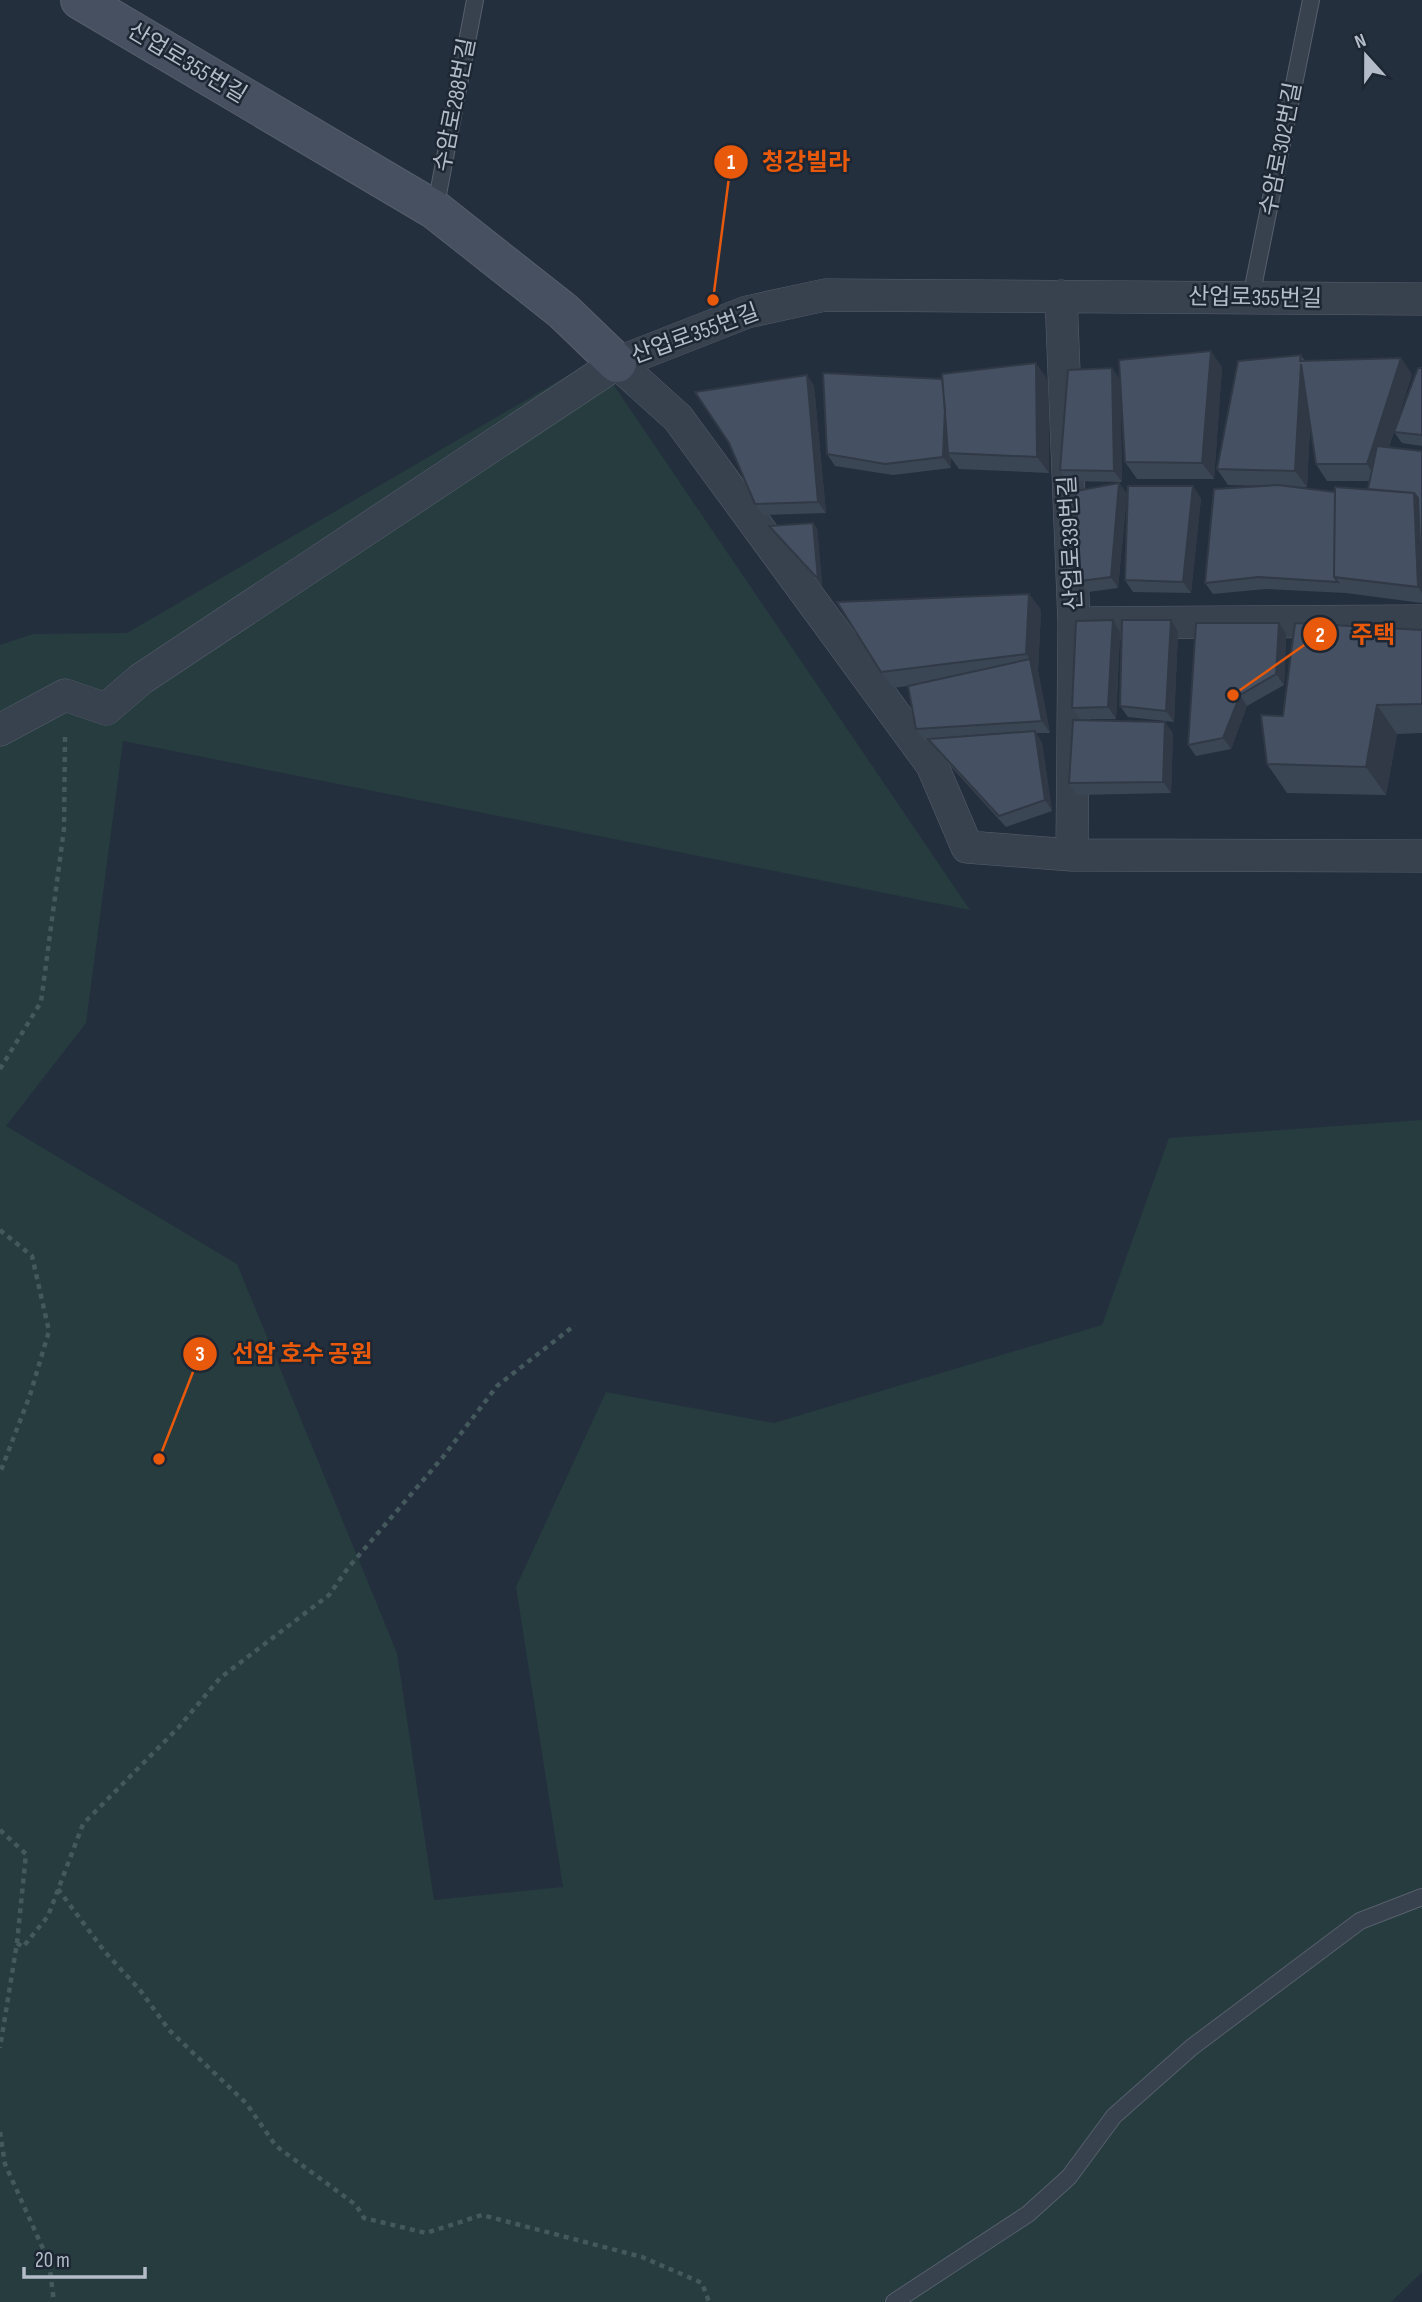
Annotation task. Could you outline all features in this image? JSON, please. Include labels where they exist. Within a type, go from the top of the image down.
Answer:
[{"type":"street","name":"산업로355번길","points":[[80,0],[435,210],[563,312],[617,363],[747,312],[825,295],[1422,299]]},
{"type":"street","name":"산업로339번길","points":[[1061,296],[1074,623],[1072,855]]},
{"type":"street","points":[[0,730],[65,695],[106,709],[141,679],[617,363],[678,418],[932,765],[967,848],[1072,855],[1422,856]]},
{"type":"street","name":"산업로339번길","points":[[1074,623],[1422,621]]},
{"type":"lane","name":"수암로288번길","points":[[435,210],[475,0]]},
{"type":"lane","name":"수암로302번길","points":[[1251,297],[1311,0]]},
{"type":"lane","points":[[894,2302],[1028,2214],[1069,2177],[1114,2116],[1192,2047],[1360,1922],[1422,1897]]},
{"type":"path","points":[[0,1069],[41,1002],[64,830],[65,695]]},
{"type":"path","points":[[0,1230],[32,1256],[50,1331],[30,1395],[0,1473]]},
{"type":"path","points":[[17,1943],[23,1947],[48,1916],[83,1824],[178,1728],[220,1678],[329,1595],[348,1568],[443,1457],[497,1387],[575,1325]]},
{"type":"path","points":[[0,1830],[26,1854],[17,1943],[0,2048]]},
{"type":"path","points":[[58,1889],[169,2030],[246,2103],[276,2146],[356,2205],[364,2218],[426,2233],[482,2215],[642,2257],[702,2283],[709,2302]]},
{"type":"path","points":[[0,2132],[5,2164],[49,2262],[54,2302]]},
{"type":"green space","points":[[596,359],[970,910],[123,741],[86,1023],[6,1126],[237,1264],[397,1653],[434,1900],[563,1887],[516,1587],[606,1392],[774,1423],[1102,1325],[1169,1138],[1422,1120],[1422,2272],[1391,2302],[0,2302],[0,645],[33,634],[127,633]]},
{"type":"building","points":[[1211,351],[1202,463],[1125,462],[1119,360]]},
{"type":"building","points":[[1301,355],[1300,361],[1401,358],[1367,464],[1316,464],[1301,364],[1295,471],[1217,469],[1238,361]]},
{"type":"building","points":[[1036,363],[1037,457],[948,453],[942,374]]},
{"type":"building","points":[[1112,368],[1114,471],[1060,470],[1068,370]]},
{"type":"building","points":[[1418,368],[1422,368],[1422,435],[1394,432]]},
{"type":"building","points":[[823,373],[942,379],[945,409],[943,457],[885,464],[827,454]]},
{"type":"building","points":[[807,375],[818,502],[755,504],[729,443],[695,392]]},
{"type":"building","points":[[1377,446],[1422,451],[1422,592],[1418,498],[1414,493],[1368,489]]},
{"type":"building","points":[[1119,483],[1111,577],[1080,581],[1076,491]]},
{"type":"building","points":[[1278,485],[1335,492],[1334,577],[1338,582],[1258,577],[1205,583],[1214,489]]},
{"type":"building","points":[[1128,486],[1193,486],[1183,582],[1125,580]]},
{"type":"building","points":[[1335,487],[1414,493],[1418,587],[1334,577]]},
{"type":"building","points":[[813,523],[818,579],[769,526]]},
{"type":"building","points":[[1029,594],[1026,654],[881,672],[837,602]]},
{"type":"building","points":[[1113,620],[1108,707],[1072,708],[1076,621]]},
{"type":"building","points":[[1122,620],[1171,620],[1166,711],[1120,706]]},
{"type":"building","points":[[1196,623],[1279,623],[1276,674],[1240,695],[1223,738],[1188,745]]},
{"type":"building","points":[[1295,623],[1422,630],[1422,704],[1377,705],[1366,767],[1267,764],[1261,715],[1283,716]]},
{"type":"building","points":[[1030,659],[1042,721],[916,729],[908,686]]},
{"type":"building","points":[[1073,720],[1165,722],[1163,782],[1069,783]]},
{"type":"building","points":[[1035,731],[1045,800],[999,816],[928,739]]},
{"type":"place","name":"청강빌라","points":[[713,300]]},
{"type":"place","name":"주택","points":[[1233,695]]},
{"type":"place","name":"선암 호수 공원","points":[[159,1459]]}]
